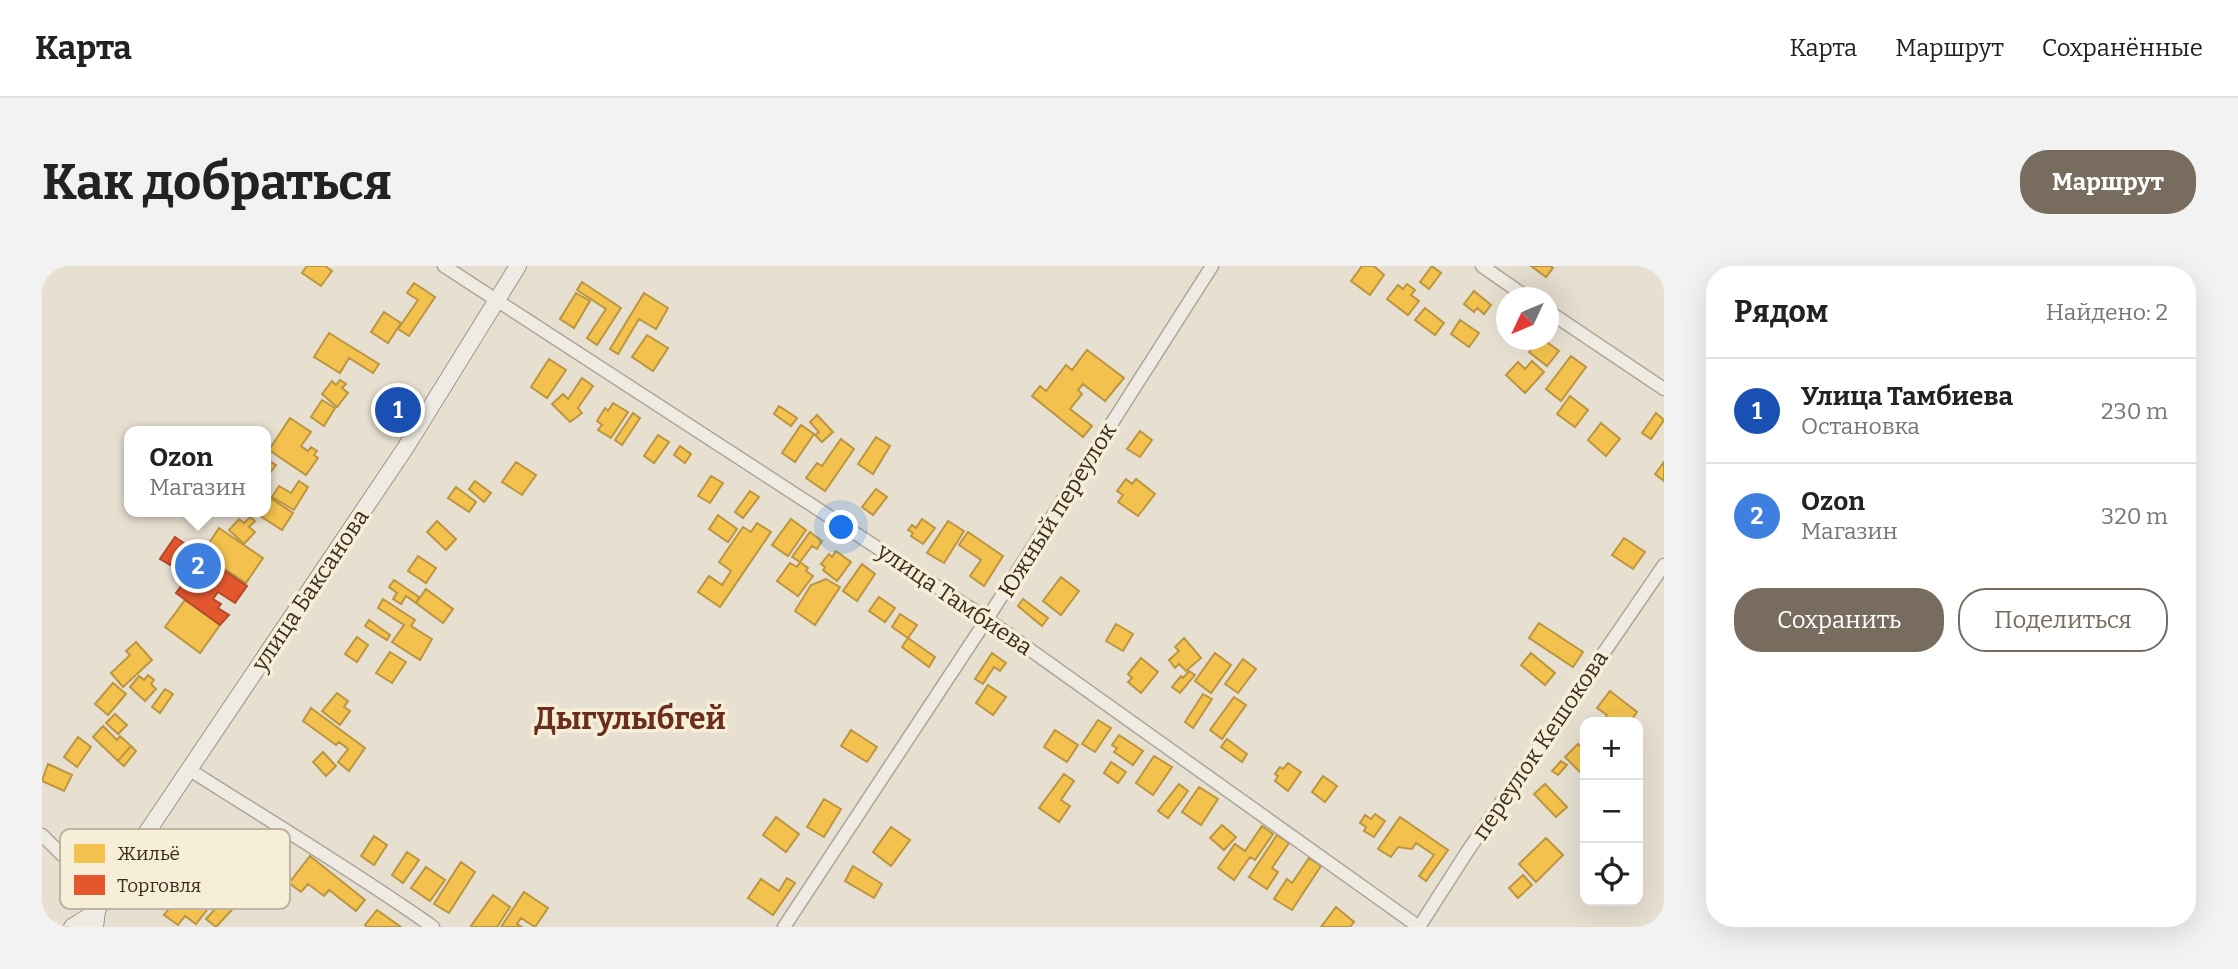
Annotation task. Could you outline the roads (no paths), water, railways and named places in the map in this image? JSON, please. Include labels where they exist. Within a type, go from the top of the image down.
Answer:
[{"type":"main road","name":"улица Баксанова","points":[[152,829],[406,447],[518,266]]},
{"type":"main road","name":"улица Баксанова","points":[[72,927],[99,911]]},
{"type":"street","name":"улица Тамбиева","points":[[444,266],[987,619],[1419,927]]},
{"type":"street","name":"Южный переулок","points":[[784,927],[987,619],[1212,266]]},
{"type":"street","points":[[1482,266],[1512,287]]},
{"type":"street","points":[[1559,318],[1664,389]]},
{"type":"street","name":"переулок Кешокова","points":[[1419,927],[1467,852],[1664,565]]},
{"type":"street","points":[[190,770],[284,829]]},
{"type":"street","points":[[290,832],[433,927]]},
{"type":"street","points":[[42,835],[60,859]]},
{"type":"place","name":"Улица Тамбиева","points":[[398,410]]},
{"type":"place","name":"Ozon","points":[[198,566]]},
{"type":"district","name":"Дыгулыбгей","points":[[630,719]]}]
